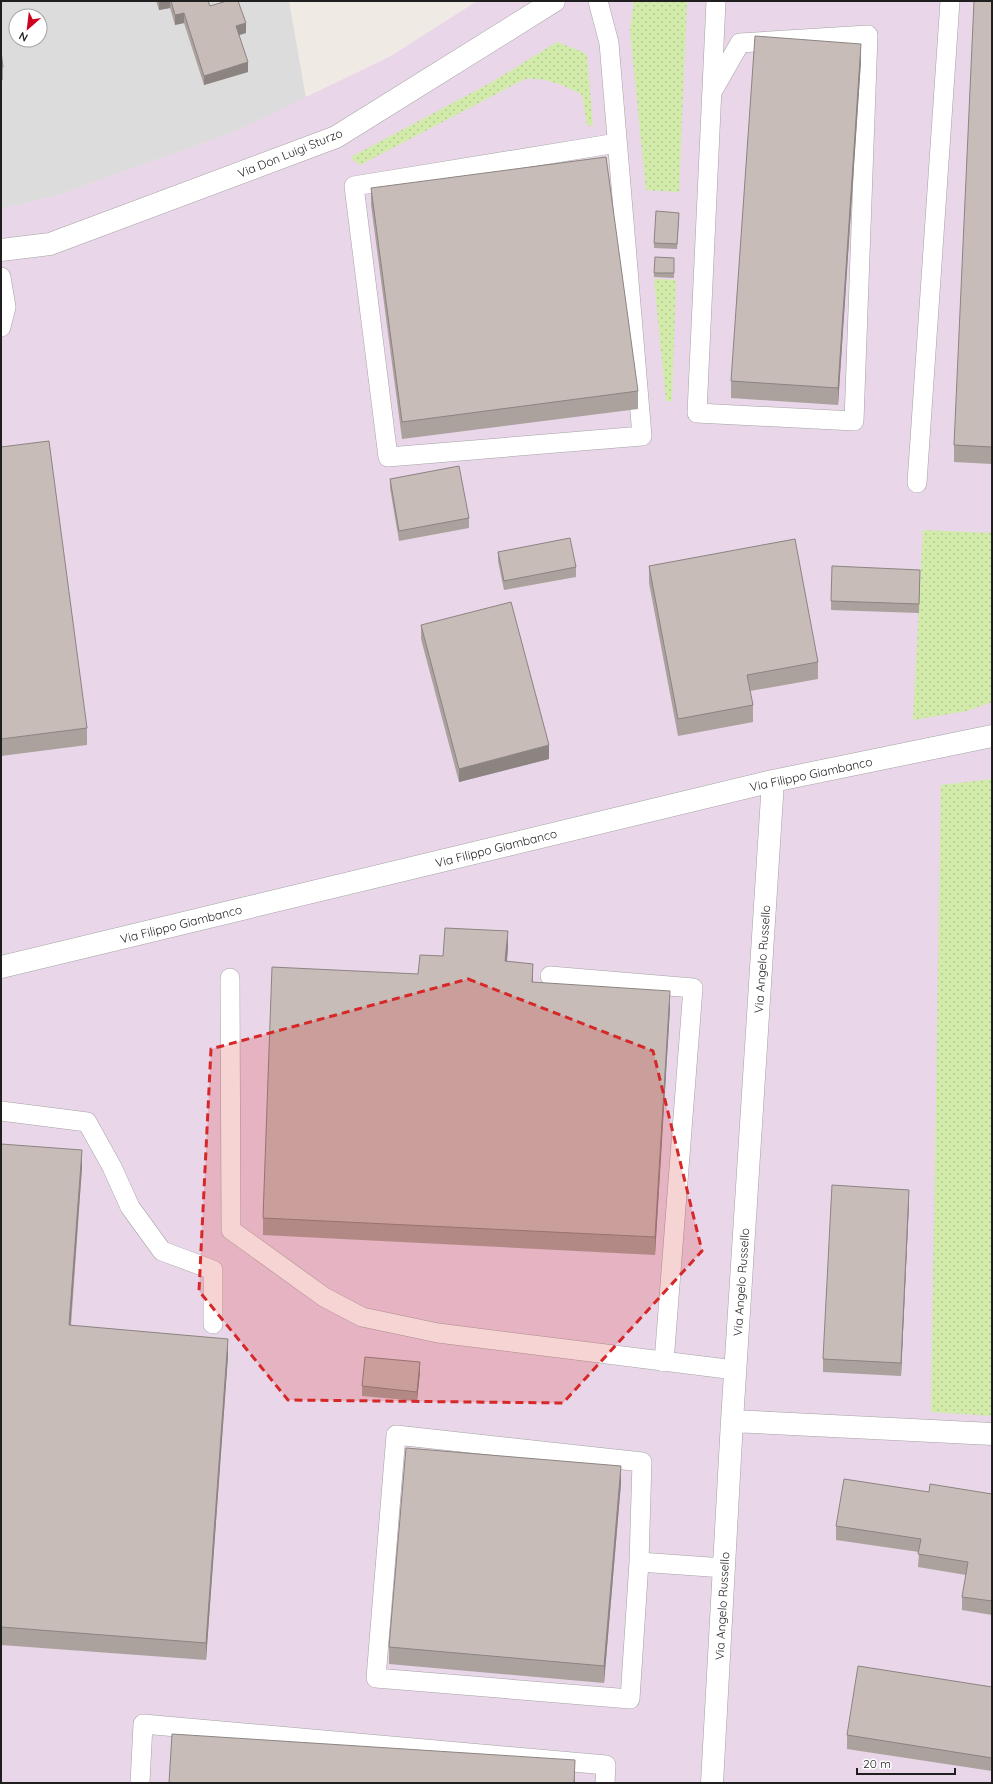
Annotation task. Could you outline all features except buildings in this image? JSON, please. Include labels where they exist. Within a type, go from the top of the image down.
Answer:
[{"type":"street","name":"Via Don Luigi Sturzo","points":[[1,250],[50,244],[336,137],[554,1]]},
{"type":"street","name":"Via Filippo Giambanco","points":[[1,967],[773,781],[992,736]]},
{"type":"street","name":"Via Angelo Russello","points":[[712,1783],[732,1421],[773,781]]},
{"type":"street","points":[[732,1421],[992,1434]]},
{"type":"lane","points":[[598,1],[609,43],[642,436],[388,457],[354,186],[617,143]]},
{"type":"lane","points":[[712,92],[740,43],[868,35],[854,421],[697,413],[716,1]]},
{"type":"lane","points":[[917,483],[950,1]]},
{"type":"lane","points":[[1,277],[6,307],[1,327]]},
{"type":"lane","points":[[550,976],[693,988],[664,1362]]},
{"type":"lane","points":[[230,978],[232,1230],[324,1297],[362,1317],[438,1333],[736,1370]]},
{"type":"lane","points":[[1,1111],[87,1122],[112,1167],[130,1207],[162,1251],[213,1270],[213,1324]]},
{"type":"lane","points":[[396,1435],[642,1462],[639,1562],[630,1700],[376,1678],[396,1435]]},
{"type":"lane","points":[[639,1562],[724,1568]]},
{"type":"lane","points":[[140,1783],[143,1724],[606,1765],[605,1783]]},
{"type":"highlighted area","points":[[468,979],[653,1051],[702,1251],[563,1403],[288,1400],[199,1291],[211,1049]]},
{"type":"shaded area","points":[[1,1],[289,1],[306,98],[234,132],[58,195],[1,209]]},
{"type":"shaded area","points":[[477,1],[992,1],[992,1783],[1,1783],[1,209],[58,195],[234,132],[391,56]]},
{"type":"green space","points":[[634,1],[687,1],[679,192],[646,190],[630,31]]},
{"type":"green space","points":[[557,42],[583,52],[587,56],[593,126],[587,125],[582,95],[566,87],[546,80],[525,79],[360,165],[351,157],[492,82]]},
{"type":"green space","points":[[654,279],[676,280],[672,401],[666,401]]},
{"type":"green space","points":[[923,530],[992,533],[992,702],[967,711],[913,720]]},
{"type":"green space","points":[[992,779],[992,1416],[931,1412],[941,785]]}]
